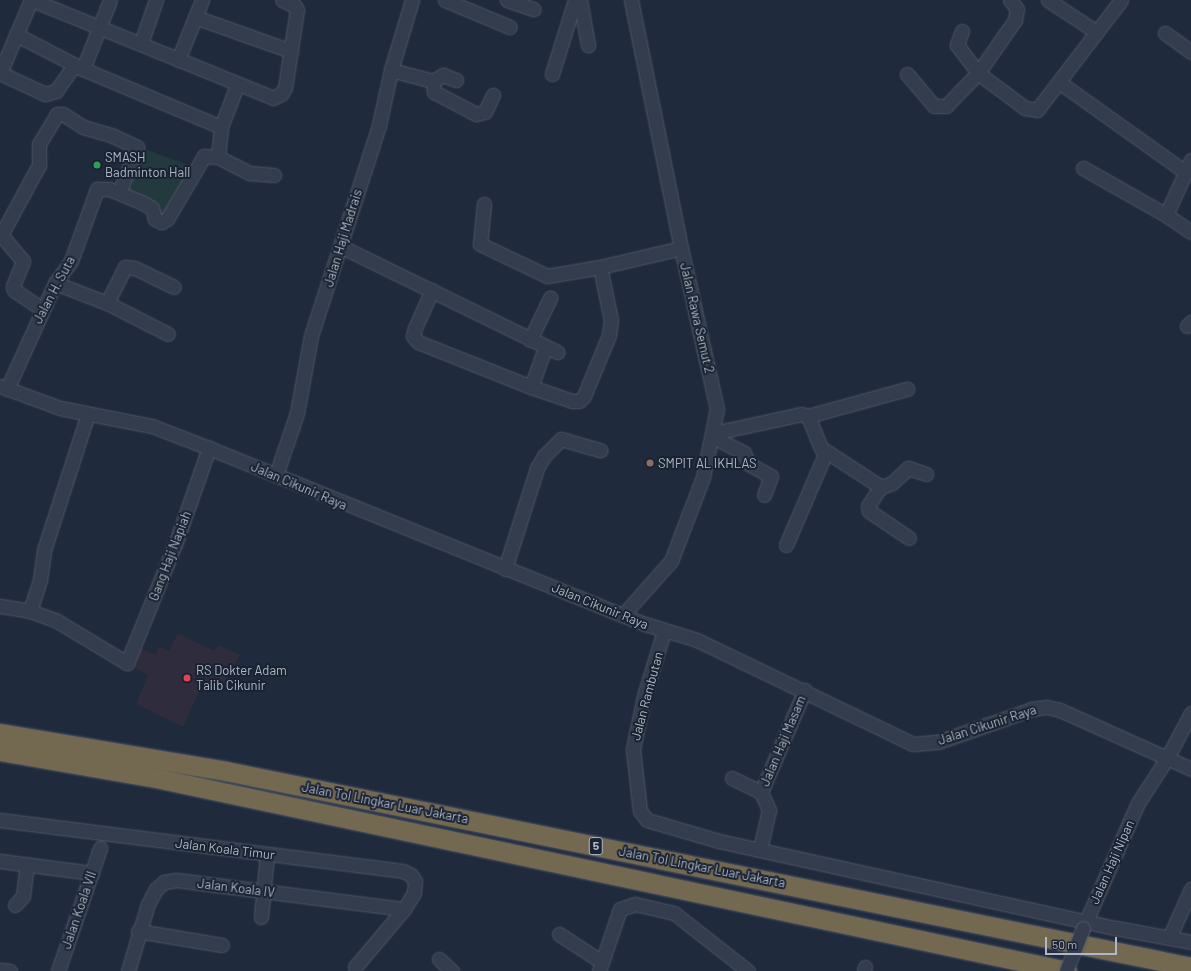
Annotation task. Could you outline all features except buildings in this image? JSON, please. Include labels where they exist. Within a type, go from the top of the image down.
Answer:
[{"type":"highway","name":"Jalan Tol Lingkar Luar Jakarta","points":[[0,733],[226,771],[1191,967]]},
{"type":"highway","name":"Jalan Tol Lingkar Luar Jakarta","points":[[0,751],[163,780],[1067,971]]},
{"type":"street","points":[[110,0],[99,29],[78,67],[56,91],[45,94],[0,73],[31,0],[99,29],[141,44],[265,97],[276,98],[285,88],[297,10],[295,6],[282,0]]},
{"type":"street","points":[[141,44],[156,0]]},
{"type":"street","points":[[178,60],[202,0]]},
{"type":"street","name":"Jalan Haji Madrais","points":[[276,475],[297,413],[311,336],[379,125],[391,70],[412,0]]},
{"type":"street","points":[[445,0],[510,27]]},
{"type":"street","points":[[507,0],[533,9]]},
{"type":"street","points":[[552,74],[575,0]]},
{"type":"street","points":[[580,0],[588,45]]},
{"type":"street","name":"Jalan Rawa Semut 2","points":[[623,615],[671,561],[702,477],[713,435],[717,409],[681,248],[631,0]]},
{"type":"street","points":[[907,74],[937,108],[951,102],[978,73],[1015,20],[1017,9],[1010,0]]},
{"type":"street","points":[[1048,0],[1095,31]]},
{"type":"street","points":[[962,31],[957,45],[978,73],[1025,108],[1032,110],[1040,108],[1095,31],[1121,0]]},
{"type":"street","points":[[195,16],[291,51]]},
{"type":"street","points":[[1165,33],[1191,52]]},
{"type":"street","points":[[17,35],[78,67],[221,127]]},
{"type":"street","points":[[391,70],[433,81],[443,75],[456,80]]},
{"type":"street","points":[[433,81],[434,92],[476,114],[485,112],[493,95]]},
{"type":"street","points":[[1058,82],[1188,166],[1166,215]]},
{"type":"street","points":[[237,85],[221,127],[218,157],[250,173],[274,175]]},
{"type":"street","points":[[42,309],[14,290],[13,286],[23,261],[1,235],[39,164],[39,144],[57,114],[63,114],[83,127],[111,135],[137,147],[119,193]]},
{"type":"street","name":"Jalan H. Suta","points":[[3,388],[55,283],[71,261],[94,192],[102,188],[119,193],[152,208],[155,219],[164,222],[204,156],[218,157]]},
{"type":"street","points":[[1083,168],[1166,215],[1191,232]]},
{"type":"street","points":[[484,204],[478,241],[482,246],[547,276],[600,267],[681,248]]},
{"type":"street","points":[[340,246],[432,290],[551,350],[531,387]]},
{"type":"street","points":[[107,303],[125,267],[135,268],[174,287]]},
{"type":"street","points":[[432,290],[415,328],[414,339],[531,387],[572,401],[579,401],[584,396],[609,335],[611,320],[600,267]]},
{"type":"street","points":[[55,283],[107,303],[168,334]]},
{"type":"street","points":[[530,340],[550,298]]},
{"type":"street","name":"Jalan Cikunir Raya","points":[[3,388],[46,404],[88,414],[152,426],[210,448],[505,569],[664,631],[697,640],[805,690],[913,744],[938,742],[1032,709],[1046,707],[1060,710],[1191,769]]},
{"type":"street","points":[[713,435],[801,414],[808,416],[907,390]]},
{"type":"street","points":[[0,606],[30,611],[40,580],[45,546],[88,414]]},
{"type":"street","points":[[808,416],[816,440],[826,452],[878,484],[879,488]]},
{"type":"street","points":[[713,435],[744,453],[749,464],[771,476],[764,496]]},
{"type":"street","points":[[505,569],[537,468],[544,456],[561,439],[600,450]]},
{"type":"street","name":"Gang Haji Napiah","points":[[30,611],[65,624],[95,645],[127,663],[176,542],[210,448]]},
{"type":"street","points":[[786,545],[826,452]]},
{"type":"street","points":[[909,538],[869,511],[868,506],[879,488],[892,483],[908,468],[926,474]]},
{"type":"street","name":"Jalan Rambutan","points":[[664,631],[636,728],[633,749],[635,780],[641,816],[646,820],[679,830],[760,849]]},
{"type":"street","name":"Jalan Haji Masam","points":[[761,792],[805,690]]},
{"type":"street","name":"Jalan Haji Nipan","points":[[1067,971],[1085,925],[1135,809],[1167,758],[1191,713]]},
{"type":"street","name":"Jalan Haji Masam","points":[[732,778],[761,792],[769,810],[760,849]]},
{"type":"street","name":"Jalan Koala Timur","points":[[0,820],[403,872],[411,875],[415,881],[414,893],[404,909]]},
{"type":"street","name":"Jalan Koala VII","points":[[58,971],[100,848]]},
{"type":"street","points":[[760,849],[1085,925],[1191,942]]},
{"type":"street","points":[[261,917],[267,855]]},
{"type":"street","points":[[0,861],[92,873]]},
{"type":"street","points":[[15,905],[23,896],[27,864]]},
{"type":"street","name":"Jalan Koala IV","points":[[128,971],[138,931],[156,889],[164,882],[177,880],[404,909]]},
{"type":"street","points":[[1170,938],[1191,889]]},
{"type":"street","points":[[559,934],[600,966],[620,909],[634,904],[674,913],[748,971]]},
{"type":"street","points":[[356,967],[404,909]]},
{"type":"street","points":[[138,931],[222,945]]},
{"type":"street","points":[[439,959],[452,971]]},
{"type":"street","points":[[0,970],[10,971]]},
{"type":"shaded area","name":"RS Dokter Adam Talib Cikunir","points":[[178,633],[214,651],[218,645],[240,655],[219,692],[203,683],[183,727],[136,704],[148,675],[131,665],[138,647],[156,655],[159,646],[169,651]]},
{"type":"green space","points":[[141,148],[194,167],[164,218],[123,190]]},
{"type":"place","name":"SMASH Badminton Hall","points":[[97,165]]},
{"type":"place","name":"SMPIT AL IKHLAS","points":[[650,463]]},
{"type":"place","name":"RS Dokter Adam Talib Cikunir","points":[[187,678]]}]
